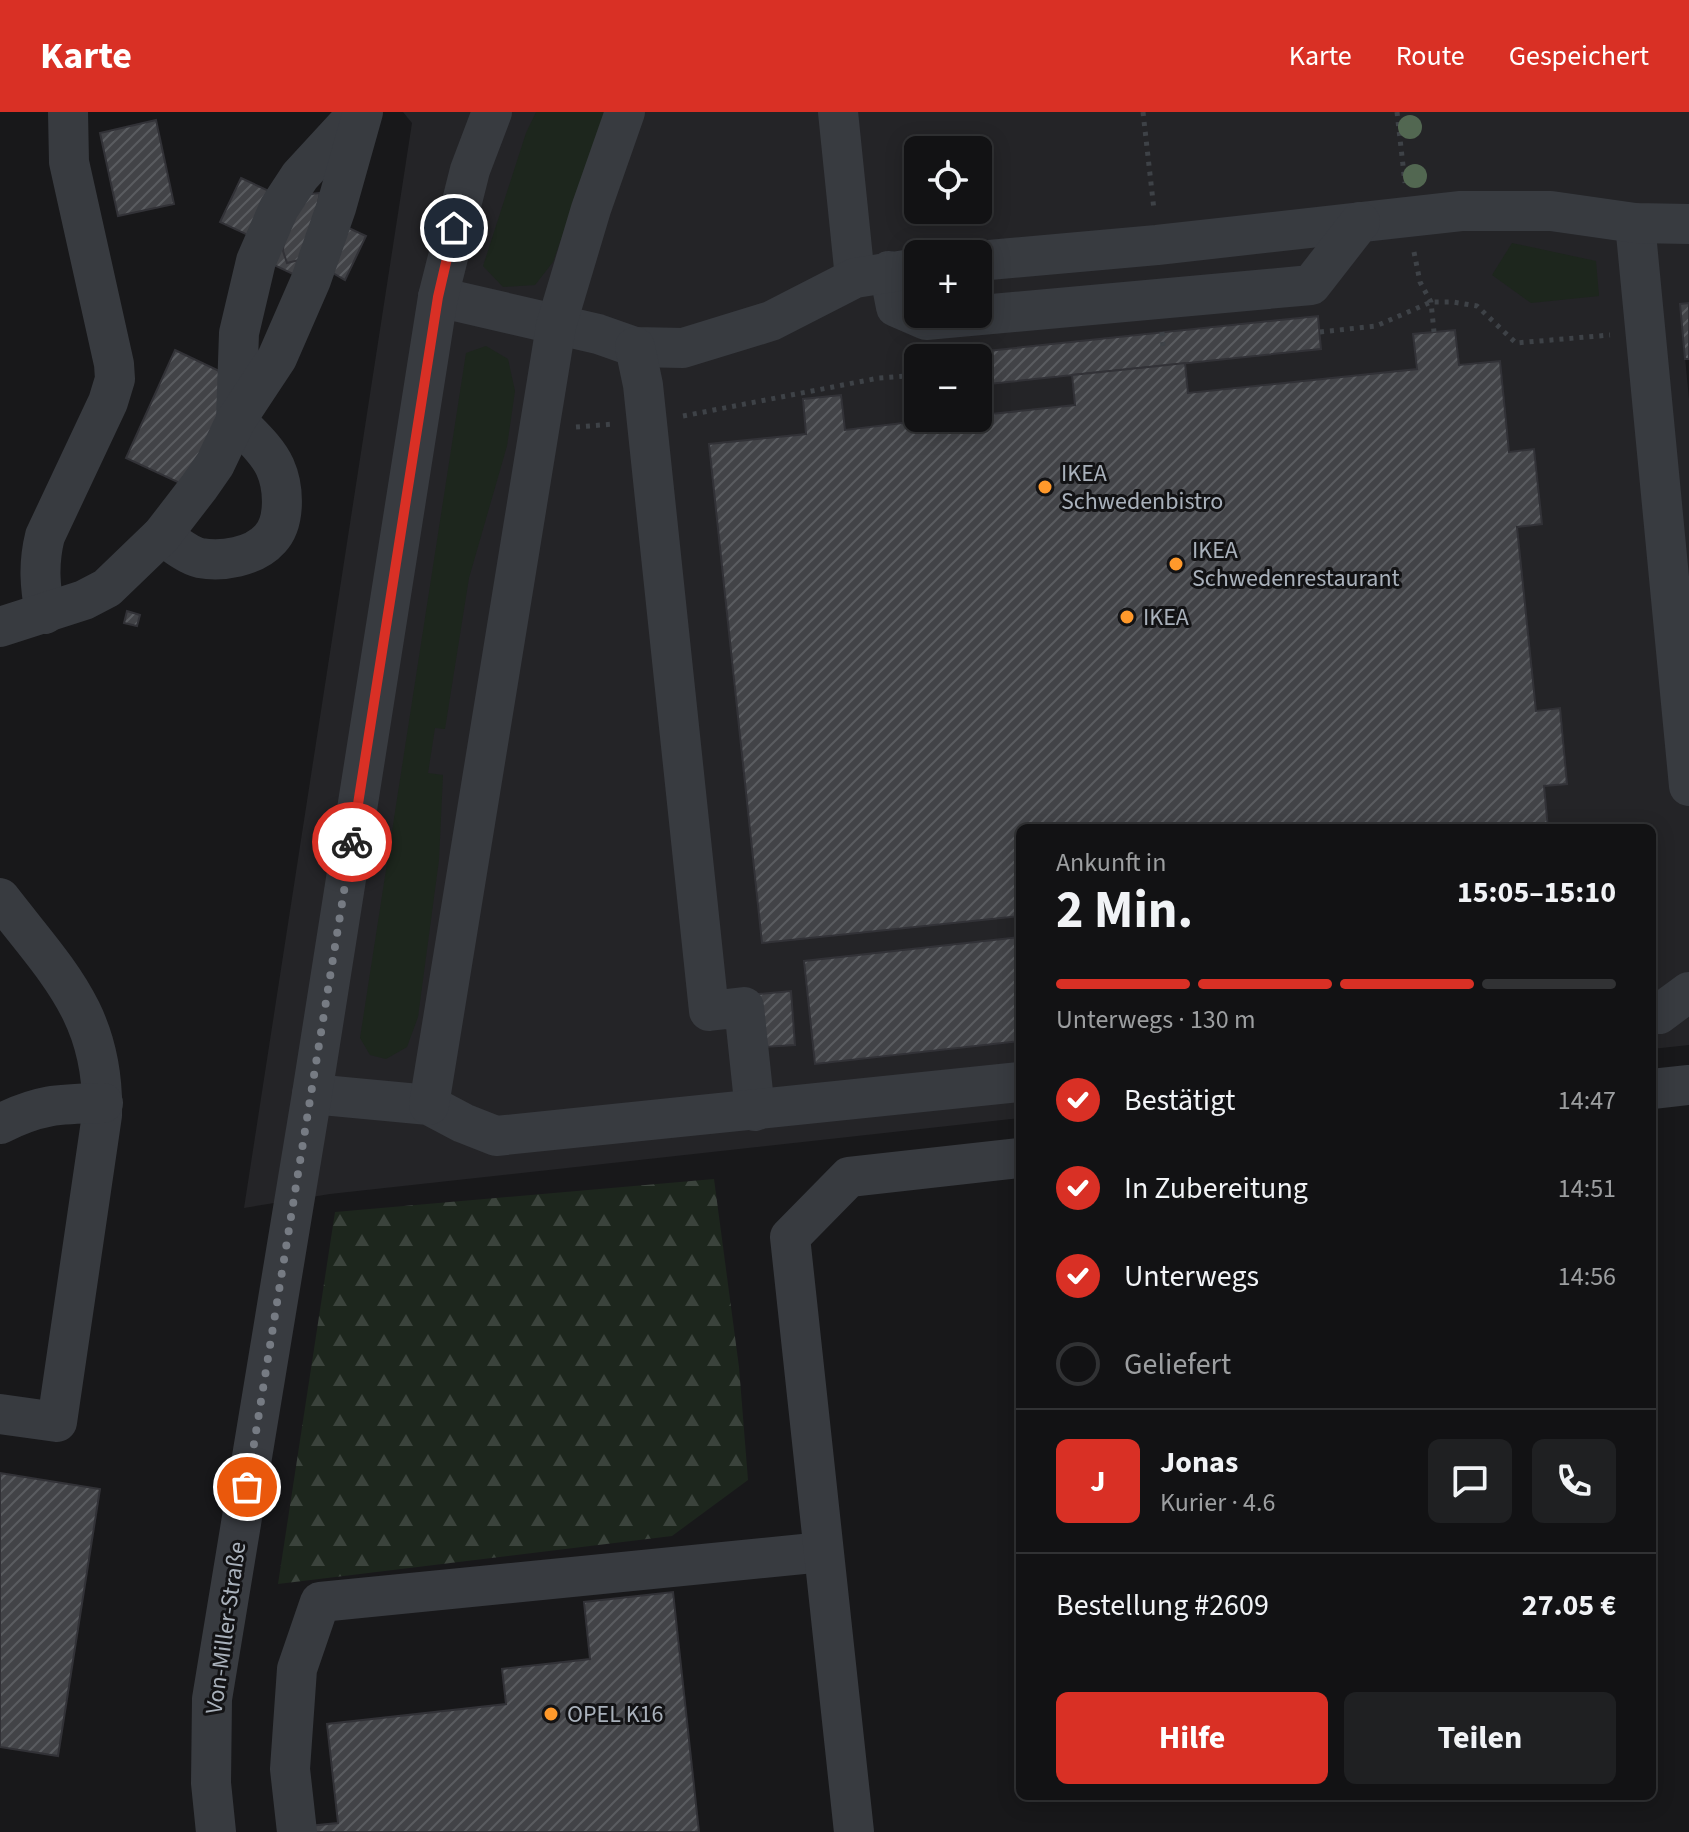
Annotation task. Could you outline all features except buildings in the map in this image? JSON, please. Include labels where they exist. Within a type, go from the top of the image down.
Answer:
[{"type":"street","points":[[45,614],[39,559],[45,536],[108,402],[115,379],[112,345],[69,162],[68,112]]},
{"type":"street","points":[[162,535],[196,557],[217,560],[238,557],[270,540],[281,519],[277,470],[268,454],[236,420],[239,333],[256,261],[279,208],[300,176],[361,112]]},
{"type":"street","points":[[0,627],[84,600],[107,588],[162,535],[215,464],[236,420],[277,358],[311,280],[336,208],[361,112]]},
{"type":"street","name":"Von-Miller-Straße","points":[[216,1832],[211,1783],[212,1699],[312,1094],[438,297],[470,170],[492,112]]},
{"type":"street","points":[[429,1105],[556,326],[591,209],[625,112]]},
{"type":"street","points":[[838,112],[896,307],[926,320],[1311,285],[1360,222]]},
{"type":"street","points":[[992,260],[1461,211],[1536,211],[1635,223],[1689,224]]},
{"type":"street","points":[[1635,223],[1689,786]]},
{"type":"street","points":[[438,297],[598,334],[635,347],[683,348],[771,321],[887,272]]},
{"type":"street","points":[[635,347],[645,397],[709,1011],[744,1007],[755,1111]]},
{"type":"street","points":[[0,898],[78,1001],[98,1051],[103,1080],[103,1103],[57,1422],[0,1414]]},
{"type":"street","points":[[1656,1014],[1689,992]]},
{"type":"street","points":[[312,1094],[429,1105],[496,1136],[1016,1082]]},
{"type":"street","points":[[1656,1089],[1689,1085]]},
{"type":"street","points":[[0,1124],[31,1109],[54,1104],[103,1103]]},
{"type":"street","points":[[854,1832],[790,1237],[849,1177],[1016,1158]]},
{"type":"street","points":[[297,1832],[290,1769],[297,1669],[320,1602],[823,1552]]},
{"type":"path","points":[[1320,332],[1376,326],[1431,302],[1477,306],[1516,343],[1644,332]]},
{"type":"shaded area","points":[[403,112],[1689,112],[1689,303],[1680,305],[1689,399],[1689,1045],[1656,1049],[1656,824],[1016,824],[1016,1118],[330,1194],[244,1208],[412,123]]},
{"type":"green space","points":[[536,112],[606,112],[553,262],[535,285],[503,287],[483,266],[526,133]]},
{"type":"green space","points":[[1512,243],[1596,261],[1599,296],[1531,303],[1492,275]]},
{"type":"green space","points":[[486,346],[508,359],[515,391],[507,446],[469,578],[445,729],[435,728],[428,773],[443,775],[439,860],[418,1017],[407,1047],[386,1059],[370,1055],[360,1038],[466,353]]},
{"type":"green space","points":[[714,1179],[739,1367],[748,1480],[672,1536],[278,1584],[335,1212]]},
{"type":"way so far","points":[[247,1487],[352,842]]},
{"type":"place","name":"IKEA Schwedenbistro","points":[[1045,487]]},
{"type":"place","name":"IKEA Schwedenrestaurant","points":[[1176,564]]},
{"type":"place","name":"IKEA","points":[[1127,617]]},
{"type":"place","name":"OPEL K16","points":[[551,1714]]},
{"type":"route","points":[[352,842],[438,297],[454,228]]}]
